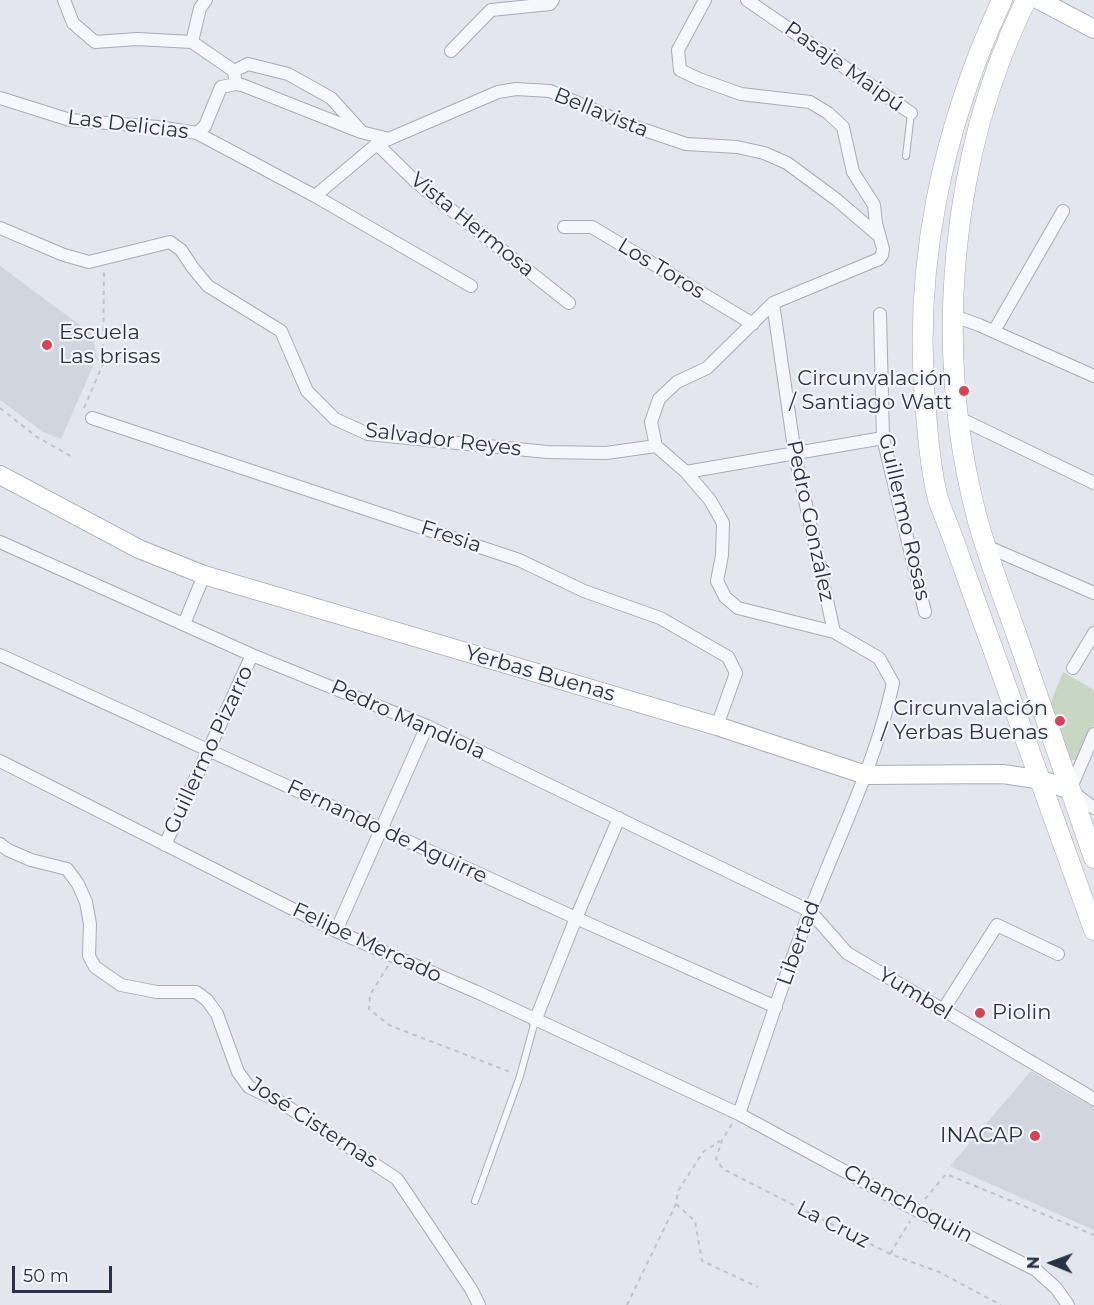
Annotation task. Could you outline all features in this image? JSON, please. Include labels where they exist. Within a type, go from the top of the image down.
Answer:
[{"type":"main road","points":[[1002,0],[972,69],[948,142],[933,218],[922,330],[927,432],[938,498],[1042,780],[1094,930]]},
{"type":"main road","points":[[1026,0],[993,82],[975,144],[958,240],[954,316],[959,418],[969,483],[986,546],[1094,858]]},
{"type":"main road","points":[[924,296],[946,313],[954,316]]},
{"type":"street","points":[[64,0],[73,23],[95,42],[137,39],[192,42],[234,70],[236,84]]},
{"type":"street","points":[[192,42],[200,8],[206,0]]},
{"type":"street","points":[[451,51],[490,10],[550,4],[553,0]]},
{"type":"street","points":[[705,0],[678,50],[680,70],[741,94],[810,102],[828,113],[843,127],[852,172],[874,205],[884,249],[879,259],[773,303],[706,368],[677,382],[660,399],[651,422],[656,446],[686,472],[710,500],[723,523],[722,555],[717,581],[725,597],[738,608],[834,632],[879,658],[892,683],[886,715],[866,775]]},
{"type":"street","name":"Pasaje Maipú","points":[[747,0],[911,113]]},
{"type":"street","points":[[1039,0],[1094,29]]},
{"type":"street","points":[[234,70],[248,64],[288,74],[331,98],[361,132]]},
{"type":"street","points":[[197,133],[205,126],[221,87],[236,84],[383,141],[315,196]]},
{"type":"street","name":"Bellavista","points":[[383,141],[498,92],[516,89],[550,91],[624,123],[686,144],[736,147],[764,153],[787,163],[837,200],[880,237]]},
{"type":"street","name":"Las Delicias","points":[[0,98],[70,120],[158,127],[197,133],[315,196],[471,286]]},
{"type":"street","name":"Vista Hermosa","points":[[383,141],[416,182],[569,303]]},
{"type":"street","points":[[994,332],[1063,211]]},
{"type":"street","name":"Los Toros","points":[[564,227],[592,227],[753,324]]},
{"type":"street","name":"Salvador Reyes","points":[[0,228],[64,255],[88,262],[170,242],[182,250],[193,268],[208,285],[281,331],[307,391],[336,419],[368,434],[547,452],[606,453],[656,446]]},
{"type":"street","name":"Pedro González","points":[[773,303],[795,455],[834,632]]},
{"type":"street","name":"Guillermo Rosas","points":[[880,314],[883,438],[925,612]]},
{"type":"street","points":[[954,316],[1094,376]]},
{"type":"street","name":"Fresia","points":[[92,418],[519,560],[584,591],[660,618],[729,657],[735,673],[717,726]]},
{"type":"street","points":[[959,418],[1093,481]]},
{"type":"street","points":[[686,472],[883,438]]},
{"type":"street","name":"Yerbas Buenas","points":[[0,475],[139,549],[204,575],[717,726],[866,775],[1003,774],[1042,780],[1070,790],[1094,808]]},
{"type":"street","name":"Pedro Mandiola","points":[[0,542],[252,655],[427,726],[810,911]]},
{"type":"street","points":[[986,546],[1094,593]]},
{"type":"street","points":[[184,624],[204,575]]},
{"type":"street","points":[[1073,668],[1094,633]]},
{"type":"street","name":"Fernando de Aguirre","points":[[0,655],[776,1007]]},
{"type":"street","name":"Guillermo Pizarro","points":[[165,845],[252,655]]},
{"type":"street","points":[[336,931],[427,726]]},
{"type":"street","points":[[1070,790],[1094,734]]},
{"type":"street","name":"Felipe Mercado","points":[[0,761],[336,931],[479,993],[739,1114]]},
{"type":"street","name":"Libertad","points":[[739,1114],[810,911],[866,775]]},
{"type":"street","points":[[535,1021],[619,818]]},
{"type":"street","name":"José Cisternas","points":[[0,844],[31,860],[67,869],[78,884],[86,902],[90,924],[89,956],[95,968],[121,985],[158,992],[196,992],[207,1000],[217,1014],[238,1072],[249,1087],[282,1103],[397,1179],[471,1289],[479,1305]]},
{"type":"street","name":"Yumbel","points":[[810,911],[847,953],[1094,1099]]},
{"type":"street","points":[[943,1010],[997,925],[1058,954]]},
{"type":"street","name":"Chanchoquin","points":[[739,1114],[916,1210],[1036,1270],[1056,1288],[1068,1305]]},
{"type":"lane","points":[[906,156],[911,113]]},
{"type":"lane","points":[[475,1201],[520,1076],[535,1021]]},
{"type":"path","points":[[92,418],[83,410],[103,364],[104,259]]},
{"type":"path","points":[[0,408],[37,437],[74,458]]},
{"type":"path","points":[[395,956],[370,995],[369,1009],[389,1025],[520,1076]]},
{"type":"path","points":[[627,1305],[676,1204],[678,1191],[703,1152],[722,1140],[739,1114]]},
{"type":"path","name":"La Cruz","points":[[722,1140],[716,1159],[723,1169],[890,1254],[939,1272],[1001,1305]]},
{"type":"path","points":[[890,1254],[916,1210],[946,1174],[1094,1235]]},
{"type":"path","points":[[676,1204],[695,1221],[702,1261],[758,1287]]},
{"type":"shaded area","name":"Escuela Las brisas","points":[[0,266],[92,334],[97,357],[61,439],[43,432],[0,400]]},
{"type":"shaded area","name":"INACAP","points":[[1031,1071],[1094,1106],[1094,1230],[950,1166]]},
{"type":"green space","points":[[1063,672],[1094,690],[1094,723],[1078,760],[1066,760],[1048,710]]},
{"type":"place","name":"Escuela Las brisas","points":[[47,345]]},
{"type":"place","name":"Circunvalación / Santiago Watt","points":[[964,391]]},
{"type":"place","name":"Circunvalación / Yerbas Buenas","points":[[1060,721]]},
{"type":"place","name":"Piolin","points":[[980,1013]]},
{"type":"place","name":"INACAP","points":[[1035,1136]]}]
